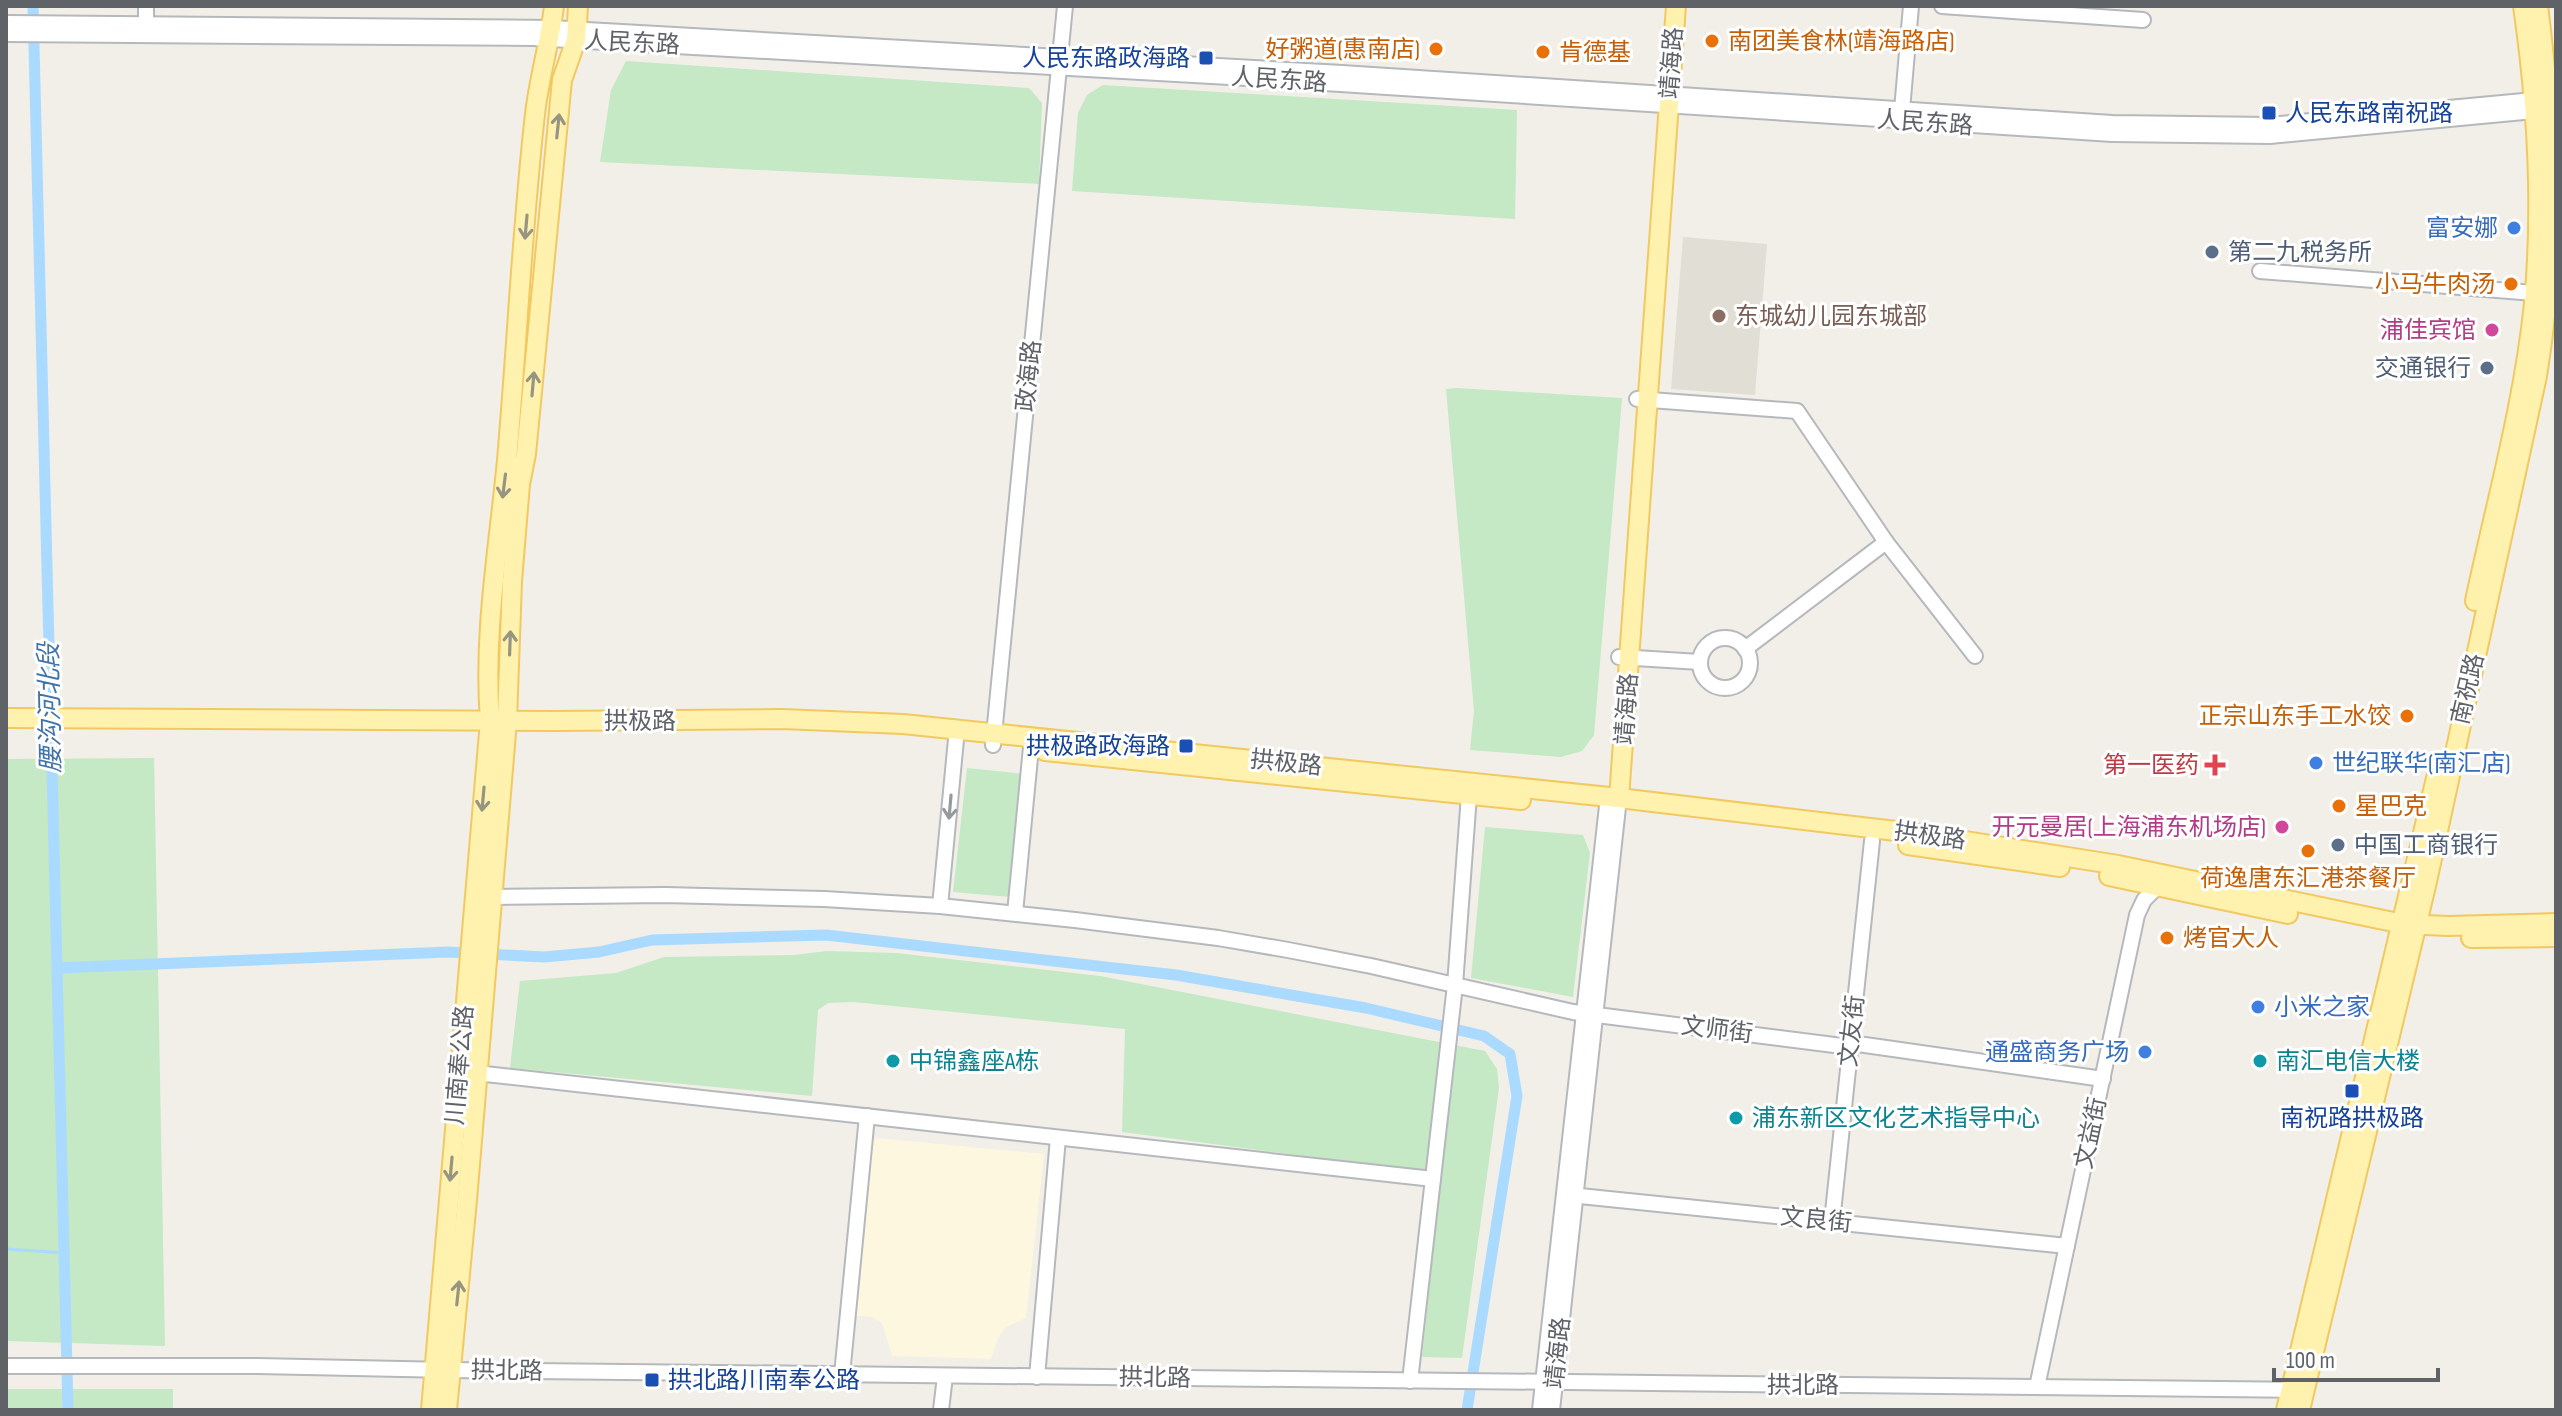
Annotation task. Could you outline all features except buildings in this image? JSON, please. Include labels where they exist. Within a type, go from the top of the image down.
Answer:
[{"type":"main road","points":[[498,727],[488,693],[491,589],[507,464],[535,111],[554,6]]},
{"type":"main road","points":[[498,727],[562,80],[577,35],[578,6]]},
{"type":"main road","name":"靖海路","points":[[1613,804],[1663,100],[1664,6]]},
{"type":"main road","name":"靖海路","points":[[1663,100],[1676,6]]},
{"type":"main road","name":"南祝路","points":[[2523,6],[2543,104],[2537,213],[2543,281]]},
{"type":"main road","name":"南祝路","points":[[2286,1410],[2298,1390],[2408,931],[2543,281],[2550,163],[2543,104],[2538,6]]},
{"type":"main road","points":[[2550,163],[2556,141]]},
{"type":"main road","name":"拱极路","points":[[6,718],[30,724],[498,727],[956,735],[1921,834],[2063,855],[2226,886],[2408,931],[2556,923]]},
{"type":"main road","name":"拱极路","points":[[6,730],[30,724]]},
{"type":"main road","name":"川南奉公路","points":[[480,933],[492,897],[498,727]]},
{"type":"main road","name":"川南奉公路","points":[[447,1410],[442,1370],[498,727]]},
{"type":"main road","name":"拱极路","points":[[1031,743],[1469,795],[1613,804],[2060,867],[2408,931],[2556,937]]},
{"type":"main road","name":"川南奉公路","points":[[431,1410],[442,1370],[467,1200],[476,1073],[476,980]]},
{"type":"main road","name":"南祝路","points":[[2298,1390],[2300,1410]]},
{"type":"street","points":[[146,6],[146,29]]},
{"type":"street","name":"政海路","points":[[993,739],[1065,6]]},
{"type":"street","points":[[1902,110],[1911,6]]},
{"type":"street","points":[[1942,6],[2143,20]]},
{"type":"street","name":"人民东路","points":[[9,28],[577,35],[1663,100],[2052,131],[2197,137],[2304,134],[2543,104]]},
{"type":"street","name":"人民东路","points":[[1663,100],[2239,126],[2543,104]]},
{"type":"street","points":[[2260,271],[2543,281]]},
{"type":"street","points":[[1643,398],[1797,411],[1886,542],[1975,656]]},
{"type":"street","points":[[1745,649],[1886,542]]},
{"type":"street","points":[[1729,639],[1745,649],[1749,658],[1747,673],[1738,684],[1724,688],[1710,683],[1701,671],[1704,650],[1715,640],[1729,639]]},
{"type":"street","points":[[1624,658],[1700,662]]},
{"type":"street","points":[[940,906],[956,735]]},
{"type":"street","points":[[1015,913],[1031,743]]},
{"type":"street","points":[[1410,1381],[1455,985],[1469,795]]},
{"type":"street","name":"靖海路","points":[[1540,1410],[1549,1382],[1613,804]]},
{"type":"street","name":"文友街","points":[[1832,1222],[1872,841]]},
{"type":"street","name":"文益街","points":[[2037,1387],[2137,915],[2144,900],[2158,886]]},
{"type":"street","name":"文师街","points":[[492,897],[742,897],[940,906],[1015,913],[1218,938],[1371,966],[1590,1014],[2103,1079]]},
{"type":"street","points":[[476,1073],[1433,1179]]},
{"type":"street","points":[[842,1375],[867,1116]]},
{"type":"street","points":[[1037,1377],[1058,1138]]},
{"type":"street","name":"文良街","points":[[1570,1195],[2067,1246]]},
{"type":"street","name":"拱北路","points":[[6,1366],[257,1366],[2298,1390]]},
{"type":"street","points":[[941,1410],[945,1376]]},
{"type":"street","name":"靖海路","points":[[1549,1382],[1552,1410]]},
{"type":"shaded area","name":"东城幼儿园东城部","points":[[1683,237],[1767,244],[1755,395],[1671,389]]},
{"type":"shaded area","points":[[876,1138],[1044,1154],[1026,1318],[1006,1327],[998,1338],[991,1359],[892,1356],[882,1323],[872,1317],[853,1315],[870,1145]]},
{"type":"green space","points":[[626,61],[1029,88],[1042,103],[1039,184],[600,162],[611,90]]},
{"type":"green space","points":[[1103,85],[1517,110],[1515,219],[1072,191],[1078,113],[1087,95]]},
{"type":"green space","points":[[1446,389],[1622,398],[1594,735],[1582,751],[1561,757],[1470,750],[1474,711]]},
{"type":"green space","points":[[154,758],[165,1346],[6,1341],[6,759]]},
{"type":"green space","points":[[967,768],[1024,774],[1010,897],[953,892]]},
{"type":"green space","points":[[1485,827],[1583,835],[1590,853],[1573,997],[1471,978]]},
{"type":"green space","points":[[827,951],[896,953],[1100,976],[1485,1051],[1497,1069],[1499,1088],[1462,1358],[1422,1357],[1441,1174],[1122,1132],[1125,1029],[853,1002],[828,1003],[818,1010],[812,1096],[510,1068],[520,981],[616,973],[664,957],[794,955]]},
{"type":"green space","points":[[6,1389],[173,1389],[173,1410],[6,1410]]},
{"type":"waterway","name":"腰沟河北段","points":[[33,6],[68,1410]]},
{"type":"waterway","points":[[58,968],[448,952],[544,957],[599,952],[652,940],[826,935],[1176,975],[1366,1008],[1484,1036],[1510,1054],[1517,1096],[1467,1410]]},
{"type":"waterway","points":[[6,1249],[66,1253]]},
{"type":"place","name":"南团美食林(靖海路店)","points":[[1712,41]]},
{"type":"place","name":"好粥道(惠南店)","points":[[1436,49]]},
{"type":"place","name":"肯德基","points":[[1543,52]]},
{"type":"place","name":"人民东路政海路","points":[[1206,58]]},
{"type":"place","name":"人民东路南祝路","points":[[2269,113]]},
{"type":"place","name":"富安娜","points":[[2514,228]]},
{"type":"place","name":"第二九税务所","points":[[2212,252]]},
{"type":"place","name":"小马牛肉汤","points":[[2511,284]]},
{"type":"place","name":"东城幼儿园东城部","points":[[1719,316]]},
{"type":"place","name":"浦佳宾馆","points":[[2492,330]]},
{"type":"place","name":"交通银行","points":[[2487,368]]},
{"type":"place","name":"正宗山东手工水饺","points":[[2407,716]]},
{"type":"place","name":"拱极路政海路","points":[[1186,746]]},
{"type":"place","name":"世纪联华(南汇店)","points":[[2316,763]]},
{"type":"place","name":"第一医药","points":[[2215,765]]},
{"type":"place","name":"星巴克","points":[[2339,806]]},
{"type":"place","name":"开元曼居(上海浦东机场店)","points":[[2282,827]]},
{"type":"place","name":"中国工商银行","points":[[2338,845]]},
{"type":"place","name":"荷逸唐东汇港茶餐厅","points":[[2308,851]]},
{"type":"place","name":"烤官大人","points":[[2167,938]]},
{"type":"place","name":"小米之家","points":[[2258,1007]]},
{"type":"place","name":"通盛商务广场","points":[[2145,1052]]},
{"type":"place","name":"中锦鑫座A栋","points":[[893,1061]]},
{"type":"place","name":"南汇电信大楼","points":[[2260,1061]]},
{"type":"place","name":"南祝路拱极路","points":[[2352,1091]]},
{"type":"place","name":"浦东新区文化艺术指导中心","points":[[1736,1118]]},
{"type":"place","name":"拱北路川南奉公路","points":[[652,1380]]}]
